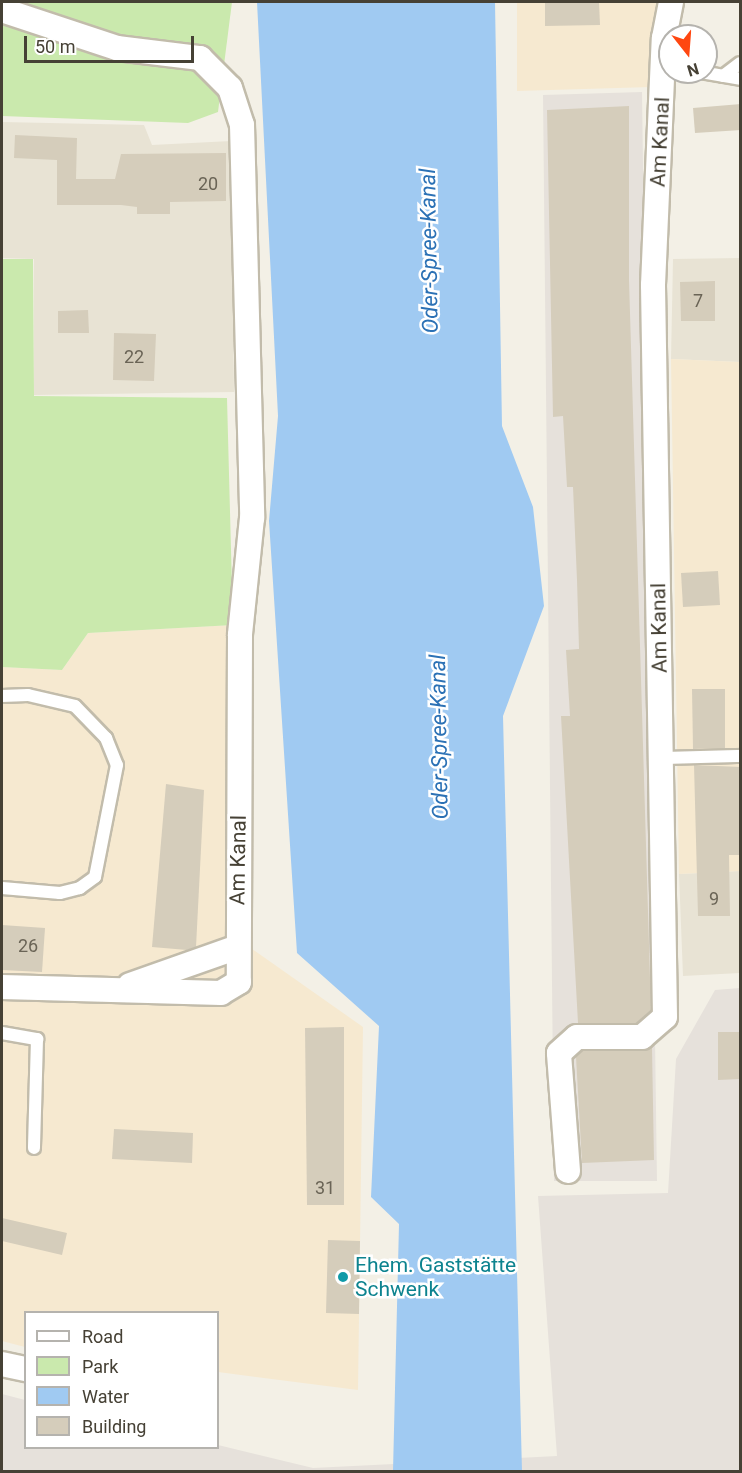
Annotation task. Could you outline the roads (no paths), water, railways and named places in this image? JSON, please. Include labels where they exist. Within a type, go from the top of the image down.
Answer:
[{"type":"street","name":"Am Kanal","points":[[669,24],[670,2]]},
{"type":"street","name":"Am Kanal","points":[[2,10],[117,48],[200,58],[230,88],[242,125],[252,518],[240,635],[237,947],[239,982],[221,993],[2,987]]},
{"type":"street","name":"Am Kanal","points":[[568,1171],[559,1053],[577,1037],[642,1037],[665,1017],[653,285],[666,84]]},
{"type":"street","name":"Am Kanal","points":[[117,990],[237,947]]},
{"type":"street","points":[[2,1364],[24,1369]]},
{"type":"lane","points":[[723,76],[741,63]]},
{"type":"lane","points":[[718,75],[741,79]]},
{"type":"lane","points":[[2,696],[28,695],[75,706],[106,738],[117,765],[95,877],[80,888],[60,893],[2,888]]},
{"type":"lane","points":[[661,758],[741,756]]},
{"type":"lane","points":[[2,1034],[37,1039],[34,1148]]},
{"type":"water","name":"Oder-Spree-Kanal","points":[[257,2],[495,2],[502,426],[533,507],[544,606],[503,716],[522,1471],[393,1471],[399,1224],[371,1197],[379,1026],[297,953],[269,521],[278,416]]},
{"type":"place","name":"Ehem. Gaststätte Schwenk","points":[[343,1277]]}]
